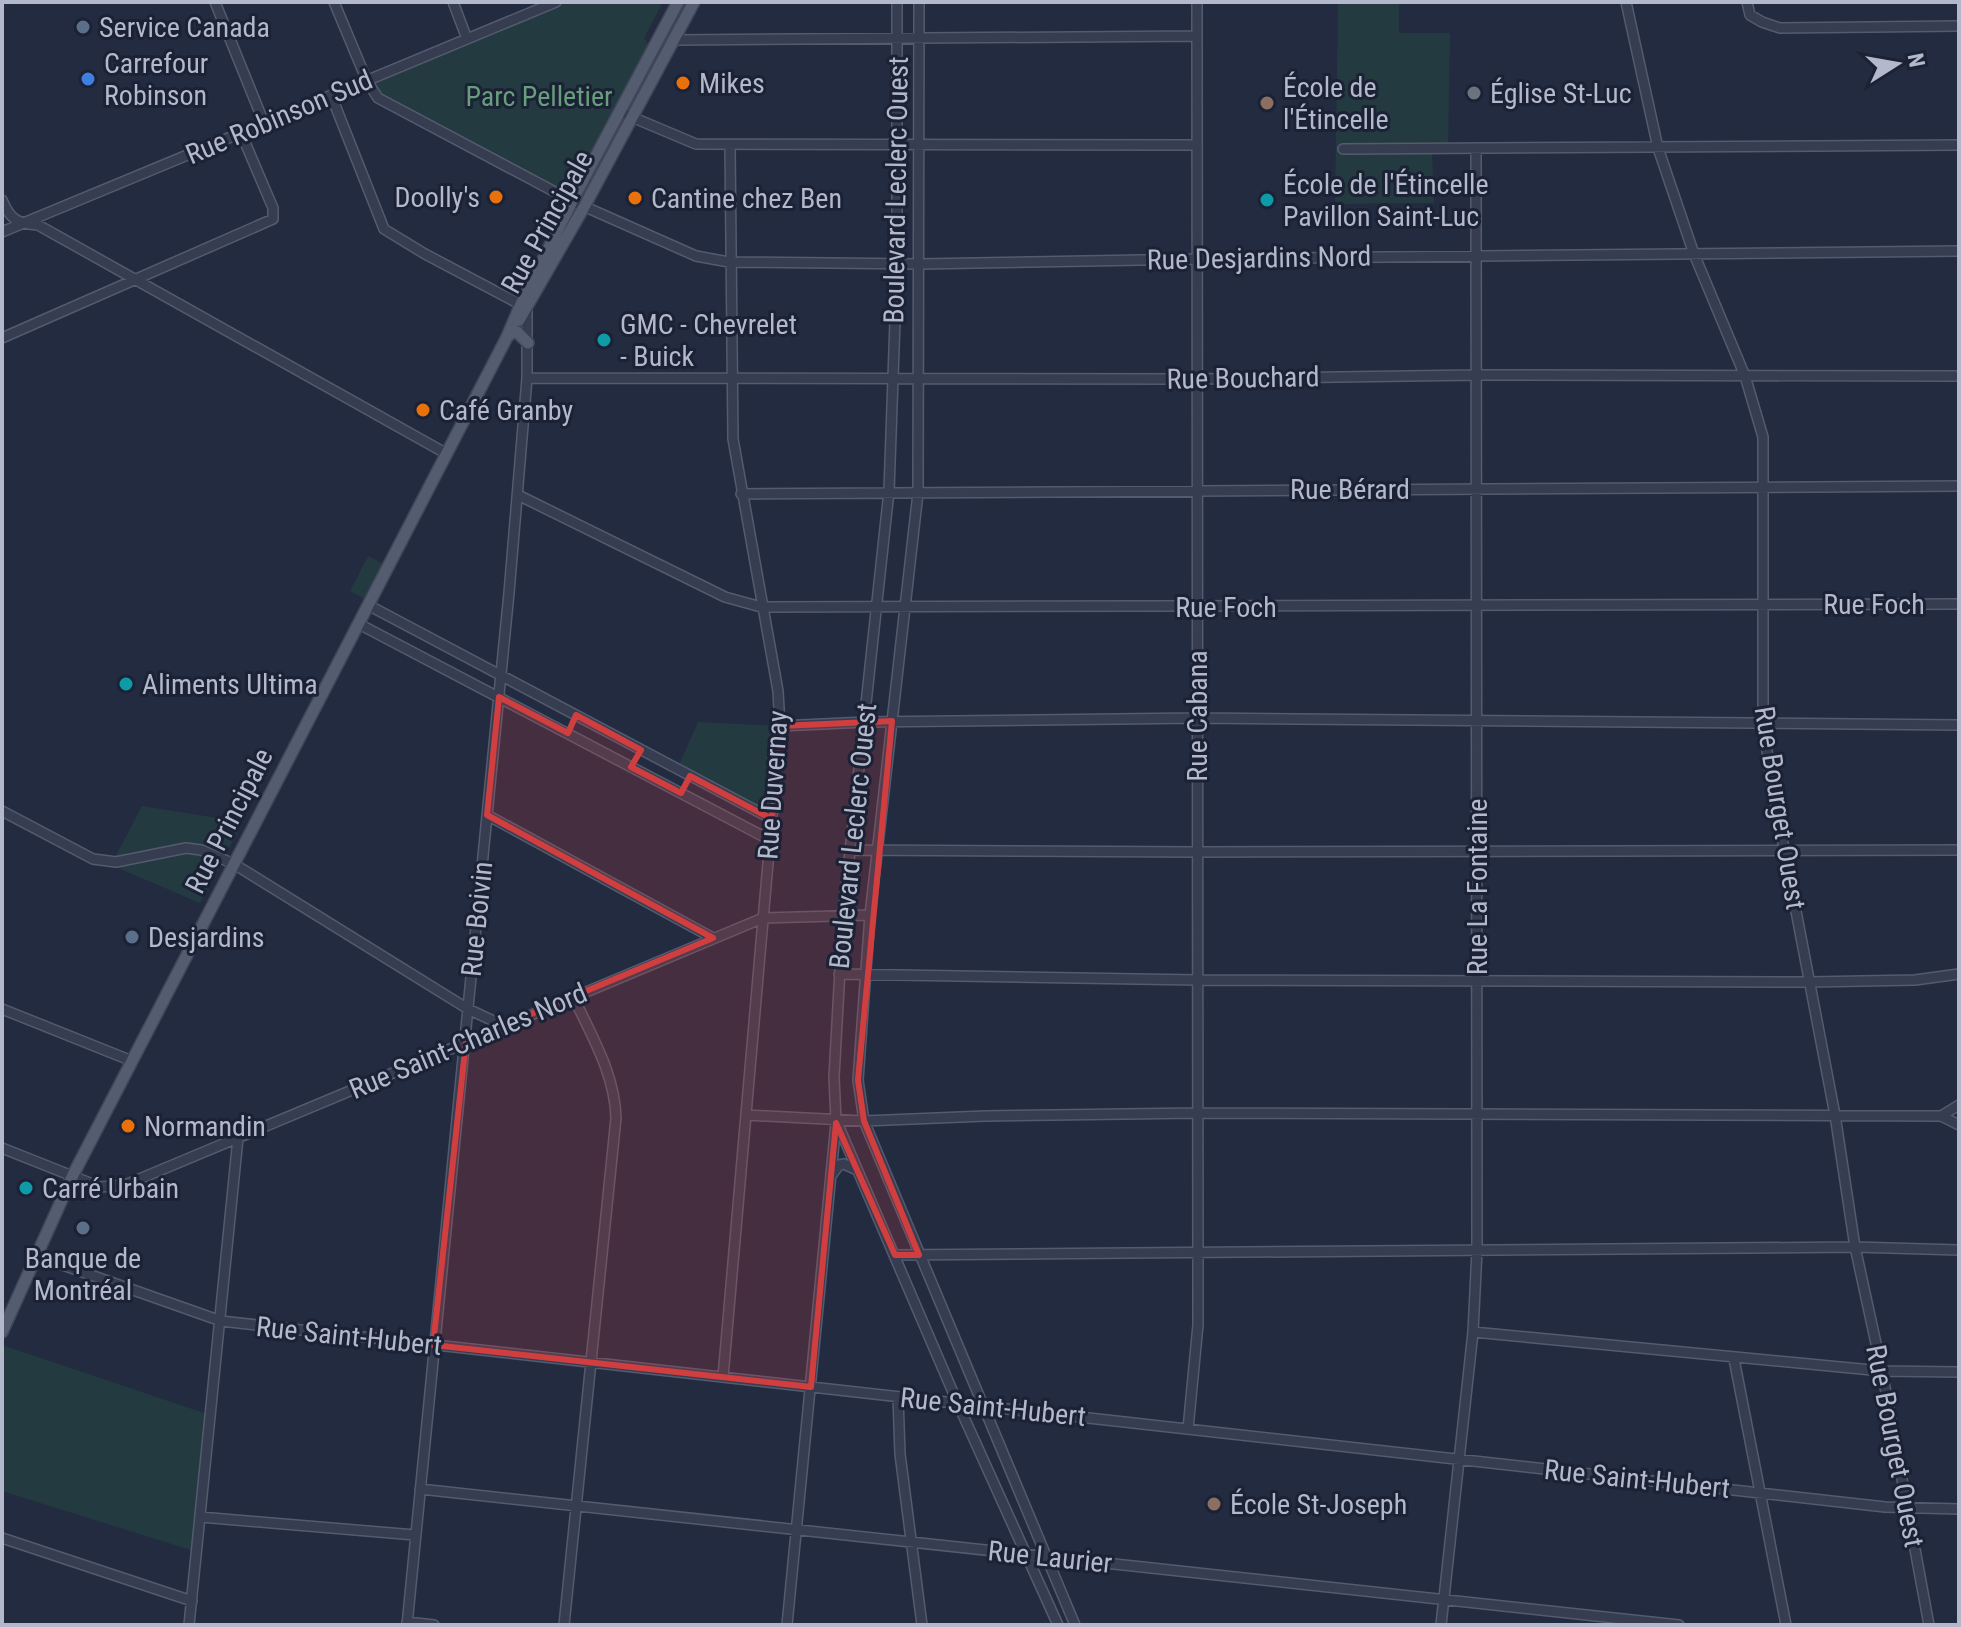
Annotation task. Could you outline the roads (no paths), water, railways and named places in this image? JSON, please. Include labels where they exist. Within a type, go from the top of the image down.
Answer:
[{"type":"main road","name":"Rue Principale","points":[[524,306],[572,201],[678,2]]},
{"type":"main road","name":"Rue Principale","points":[[2,1332],[73,1175],[507,337],[584,207],[694,2]]},
{"type":"main road","points":[[507,337],[517,332],[528,343]]},
{"type":"street","points":[[215,2],[264,123]]},
{"type":"street","points":[[334,2],[367,81]]},
{"type":"street","points":[[453,2],[467,39]]},
{"type":"street","name":"Rue Robinson Sud","points":[[2,232],[556,2]]},
{"type":"street","name":"Boulevard Leclerc Ouest","points":[[897,2],[897,264],[889,491],[843,916],[834,1077],[836,1120],[958,1404],[1029,1555],[1058,1625]]},
{"type":"street","name":"Boulevard Leclerc Ouest","points":[[919,2],[918,493],[870,915],[858,1080],[864,1121],[1075,1625]]},
{"type":"street","name":"Rue Cabana","points":[[1188,1429],[1198,1325],[1197,2]]},
{"type":"street","name":"Rue Bourget Ouest","points":[[1626,2],[1658,148],[1694,254],[1745,376],[1763,437],[1763,724],[1783,851],[1835,1115],[1855,1247],[1882,1371],[1929,1625]]},
{"type":"street","points":[[1747,2],[1750,15],[1780,28],[1959,26]]},
{"type":"street","points":[[675,40],[1197,36]]},
{"type":"street","name":"Rue Desjardins Nord","points":[[367,81],[378,98],[572,201],[696,256],[729,262],[920,264],[1959,251]]},
{"type":"street","points":[[331,95],[384,229],[524,306]]},
{"type":"street","points":[[620,112],[696,144],[730,146],[1197,145]]},
{"type":"street","points":[[2,338],[273,219],[273,208],[241,133]]},
{"type":"street","points":[[1343,149],[1959,145]]},
{"type":"street","name":"Rue Duvernay","points":[[723,1377],[780,726],[778,691],[733,439],[730,146]]},
{"type":"street","name":"Rue La Fontaine","points":[[1441,1625],[1473,1332],[1477,1250],[1476,148]]},
{"type":"street","points":[[2,200],[9,216],[21,224],[38,225],[447,454]]},
{"type":"street","name":"Rue Boivin","points":[[407,1624],[518,495],[527,378],[528,343],[524,306]]},
{"type":"street","name":"Rue Bouchard","points":[[527,378],[920,380],[1476,375],[1959,376]]},
{"type":"street","name":"Rue Bérard","points":[[741,494],[1959,486]]},
{"type":"street","name":"Rue Foch","points":[[518,495],[725,597],[761,607],[1959,604]]},
{"type":"street","points":[[368,605],[772,819]]},
{"type":"street","points":[[359,624],[770,840]]},
{"type":"street","points":[[419,655],[428,637]]},
{"type":"street","points":[[568,733],[576,715]]},
{"type":"street","points":[[780,726],[892,721],[1197,718],[1959,725]]},
{"type":"street","points":[[631,767],[641,750]]},
{"type":"street","points":[[681,793],[690,776]]},
{"type":"street","points":[[2,811],[93,859],[116,862],[186,848],[201,850],[234,864],[468,1009],[502,1025]]},
{"type":"street","points":[[487,815],[713,938]]},
{"type":"street","points":[[851,850],[1959,850]]},
{"type":"street","name":"Rue Saint-Charles Nord","points":[[2,1148],[100,1187],[125,1185],[763,918],[870,915]]},
{"type":"street","points":[[839,974],[1197,980],[1810,982],[1915,980],[1959,974]]},
{"type":"street","points":[[564,1625],[615,1099],[611,1079],[573,996]]},
{"type":"street","points":[[2,1009],[132,1061]]},
{"type":"street","points":[[1941,1116],[1959,1105]]},
{"type":"street","points":[[746,1115],[864,1121],[1197,1113],[1835,1115],[1941,1116],[1959,1125]]},
{"type":"street","points":[[787,1625],[836,1120]]},
{"type":"street","points":[[189,1625],[238,1138]]},
{"type":"street","points":[[831,1176],[839,1165],[844,1164],[858,1171]]},
{"type":"street","points":[[895,1255],[1855,1247],[1959,1250]]},
{"type":"street","name":"Rue Saint-Hubert","points":[[37,1256],[221,1321],[1906,1509],[1959,1509]]},
{"type":"street","points":[[1473,1332],[1734,1359],[1882,1371],[1959,1372]]},
{"type":"street","points":[[1734,1359],[1786,1625]]},
{"type":"street","points":[[898,1397],[900,1454],[922,1625]]},
{"type":"street","name":"Rue Laurier","points":[[420,1489],[1679,1625]]},
{"type":"street","points":[[200,1517],[415,1535]]},
{"type":"street","points":[[2,1538],[192,1601]]},
{"type":"street","points":[[407,1624],[434,1625]]},
{"type":"place","name":"Service Canada","points":[[83,27]]},
{"type":"place","name":"Carrefour Robinson","points":[[88,79]]},
{"type":"place","name":"Mikes","points":[[683,83]]},
{"type":"place","name":"Église St-Luc","points":[[1474,93]]},
{"type":"place","name":"École de l'Étincelle","points":[[1267,103]]},
{"type":"place","name":"Doolly's","points":[[496,197]]},
{"type":"place","name":"Cantine chez Ben","points":[[635,198]]},
{"type":"place","name":"École de l'Étincelle Pavillon Saint-Luc","points":[[1267,200]]},
{"type":"place","name":"GMC - Chevrelet - Buick","points":[[604,340]]},
{"type":"place","name":"Café Granby","points":[[423,410]]},
{"type":"place","name":"Aliments Ultima","points":[[126,684]]},
{"type":"place","name":"Desjardins","points":[[132,937]]},
{"type":"place","name":"Normandin","points":[[128,1126]]},
{"type":"place","name":"Carré Urbain","points":[[26,1188]]},
{"type":"place","name":"Banque de Montréal","points":[[83,1228]]},
{"type":"place","name":"École St-Joseph","points":[[1214,1504]]},
{"type":"park label","name":"Parc Pelletier","points":[[539,96]]}]
